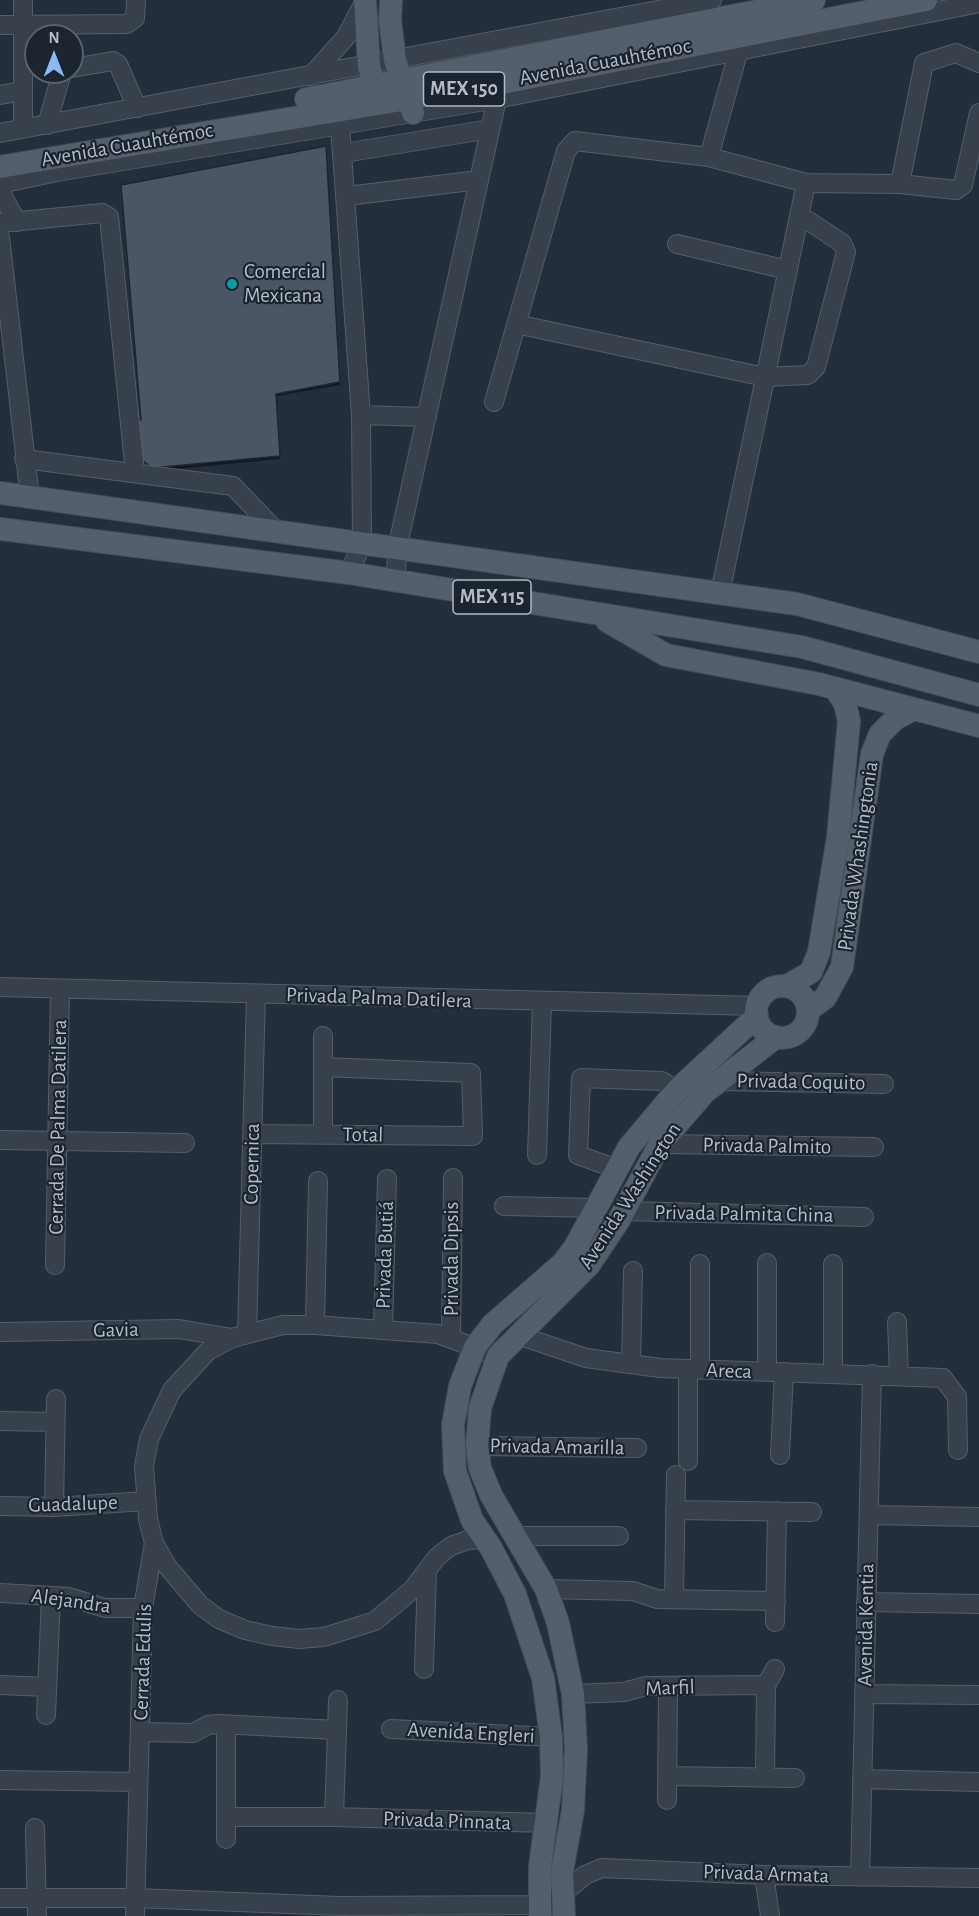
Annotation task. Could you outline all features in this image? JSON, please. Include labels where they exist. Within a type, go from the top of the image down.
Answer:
[{"type":"main road","points":[[391,0],[390,20],[404,88]]},
{"type":"main road","name":"Avenida Cuauhtémoc","points":[[0,167],[376,94],[814,0]]},
{"type":"main road","name":"Avenida Cuauhtémoc","points":[[404,88],[492,84],[926,0]]},
{"type":"main road","points":[[364,1],[376,94]]},
{"type":"main road","name":"Avenida Cuauhtémoc","points":[[0,155],[376,94]]},
{"type":"main road","name":"MEX 115","points":[[0,493],[797,604],[979,651]]},
{"type":"main road","name":"MEX 115","points":[[0,529],[349,573],[801,647],[979,695]]},
{"type":"main road","points":[[592,613],[666,655],[835,688],[979,726]]},
{"type":"main road","name":"Privada Whashingtonia","points":[[787,986],[811,972],[819,952],[838,837],[849,721],[845,704],[835,688]]},
{"type":"main road","name":"Privada Whashingtonia","points":[[808,1010],[825,998],[842,968],[872,754],[880,734],[895,719],[914,709]]},
{"type":"main road","points":[[787,986],[802,994],[808,1010],[805,1025],[799,1031],[792,1036],[776,1037],[763,1029],[757,1011],[768,990],[787,986]]},
{"type":"main road","name":"Avenida Washington","points":[[539,1911],[540,1866],[552,1776],[551,1737],[543,1678],[515,1593],[486,1539],[472,1520],[455,1471],[453,1425],[460,1386],[475,1347],[493,1324],[563,1263],[629,1147],[677,1090],[757,1011]]},
{"type":"main road","name":"Avenida Washington","points":[[563,1905],[562,1871],[573,1810],[576,1749],[573,1694],[558,1623],[546,1589],[491,1495],[480,1468],[477,1446],[480,1408],[498,1356],[590,1265],[624,1211],[660,1144],[687,1110],[719,1081],[776,1037]]},
{"type":"street","points":[[23,0],[23,129]]},
{"type":"street","points":[[0,25],[127,24],[135,18],[136,0]]},
{"type":"street","name":"Avenida Cuauhtémoc","points":[[404,88],[604,9],[712,0]]},
{"type":"street","points":[[311,76],[346,37],[364,1]]},
{"type":"street","points":[[135,473],[109,217],[102,213],[9,223],[1,191],[57,172],[340,126],[376,94],[404,88],[497,99],[979,3]]},
{"type":"street","points":[[709,157],[739,49]]},
{"type":"street","points":[[900,184],[924,63],[956,52],[979,63]]},
{"type":"street","points":[[84,66],[113,61],[117,64],[137,108]]},
{"type":"street","name":"Avenida Cuauhtémoc","points":[[0,133],[311,76],[376,94]]},
{"type":"street","points":[[47,125],[59,84]]},
{"type":"street","points":[[0,95],[23,91]]},
{"type":"street","points":[[396,581],[397,549],[497,99]]},
{"type":"street","points":[[494,402],[566,151],[575,141],[709,157],[806,183],[900,184],[956,190],[963,185],[979,113]]},
{"type":"street","points":[[340,126],[344,153],[361,415],[362,544],[349,573]]},
{"type":"street","points":[[344,153],[490,129]]},
{"type":"street","points":[[347,196],[479,180]]},
{"type":"street","points":[[720,593],[801,216],[806,183]]},
{"type":"street","points":[[516,324],[765,377],[808,375],[816,367],[846,252],[842,243],[801,216]]},
{"type":"street","points":[[0,237],[30,498]]},
{"type":"street","points":[[677,244],[788,270]]},
{"type":"street","points":[[361,415],[427,417]]},
{"type":"street","points":[[24,459],[232,486],[277,532]]},
{"type":"street","name":"Privada Palma Datilera","points":[[0,987],[542,1002],[757,1011]]},
{"type":"street","name":"Cerrada De Palma Datilera","points":[[55,1265],[60,988]]},
{"type":"street","name":"Copernica","points":[[240,1336],[252,1134],[256,994]]},
{"type":"street","points":[[537,1155],[542,1002]]},
{"type":"street","points":[[323,1036],[323,1135]]},
{"type":"street","name":"Total","points":[[252,1134],[478,1140],[471,1073],[323,1067]]},
{"type":"street","points":[[617,1169],[578,1155],[578,1094],[581,1078],[662,1081],[677,1090]]},
{"type":"street","name":"Privada Coquito","points":[[719,1081],[884,1084]]},
{"type":"street","points":[[0,1140],[185,1143]]},
{"type":"street","name":"Privada Palmito","points":[[660,1144],[874,1147]]},
{"type":"street","name":"Privada Dipsis","points":[[451,1339],[453,1178]]},
{"type":"street","name":"Privada Butiá","points":[[383,1330],[387,1179]]},
{"type":"street","points":[[315,1325],[318,1181]]},
{"type":"street","points":[[504,1206],[596,1208]]},
{"type":"street","name":"Privada Palmita China","points":[[624,1211],[864,1217]]},
{"type":"street","points":[[767,1263],[780,1455]]},
{"type":"street","points":[[688,1461],[700,1264]]},
{"type":"street","points":[[833,1264],[833,1373]]},
{"type":"street","points":[[631,1364],[633,1271]]},
{"type":"street","points":[[897,1322],[899,1375]]},
{"type":"street","points":[[486,1539],[468,1540],[452,1546],[437,1557],[411,1590],[375,1621],[324,1637],[281,1637],[245,1630],[219,1619],[200,1605],[167,1566],[154,1543],[146,1502],[144,1466],[149,1438],[158,1414],[172,1390],[208,1351],[240,1336],[283,1325],[315,1325],[438,1334],[498,1356]]},
{"type":"street","name":"Gavia","points":[[0,1332],[179,1329],[240,1336]]},
{"type":"street","name":"Areca","points":[[518,1335],[586,1358],[631,1364],[694,1370],[943,1378],[957,1397],[958,1450]]},
{"type":"street","name":"Avenida Kentia","points":[[860,1877],[872,1374]]},
{"type":"street","points":[[54,1507],[56,1399]]},
{"type":"street","points":[[0,1421],[55,1422]]},
{"type":"street","name":"Privada Amarilla","points":[[477,1446],[637,1448]]},
{"type":"street","points":[[674,1599],[676,1475]]},
{"type":"street","name":"Guadalupe","points":[[0,1506],[54,1507],[146,1502]]},
{"type":"street","points":[[675,1510],[812,1512]]},
{"type":"street","points":[[775,1622],[777,1511]]},
{"type":"street","points":[[869,1515],[979,1517]]},
{"type":"street","points":[[516,1536],[619,1536]]},
{"type":"street","name":"Cerrada Edulis","points":[[135,1907],[143,1608],[154,1543]]},
{"type":"street","points":[[424,1669],[427,1571]]},
{"type":"street","points":[[546,1589],[633,1591],[657,1599],[776,1600]]},
{"type":"street","name":"Alejandra","points":[[0,1593],[69,1597],[105,1608],[143,1608]]},
{"type":"street","points":[[46,1715],[51,1597]]},
{"type":"street","points":[[866,1602],[979,1604]]},
{"type":"street","points":[[765,1777],[766,1685],[775,1669]]},
{"type":"street","points":[[0,1685],[47,1687]]},
{"type":"street","name":"Marfil","points":[[573,1694],[624,1692],[646,1686],[766,1685]]},
{"type":"street","points":[[667,1800],[668,1687]]},
{"type":"street","points":[[864,1694],[979,1695]]},
{"type":"street","points":[[338,1700],[341,1817]]},
{"type":"street","points":[[140,1732],[193,1733],[208,1725],[337,1730]]},
{"type":"street","points":[[226,1726],[226,1839]]},
{"type":"street","name":"Avenida Engleri","points":[[391,1729],[551,1737]]},
{"type":"street","points":[[668,1776],[795,1778]]},
{"type":"street","points":[[862,1779],[979,1782]]},
{"type":"street","points":[[0,1780],[138,1782]]},
{"type":"street","name":"Privada Pinnata","points":[[226,1817],[341,1817],[546,1823]]},
{"type":"street","points":[[35,1827],[37,1907]]},
{"type":"street","name":"Privada Armata","points":[[539,1911],[563,1905],[585,1875],[602,1868],[765,1875],[979,1878]]},
{"type":"street","points":[[765,1875],[770,1916]]},
{"type":"street","points":[[0,1898],[37,1907],[340,1906],[539,1911]]},
{"type":"building","name":"Comercial Mexicana","points":[[326,146],[340,382],[276,394],[280,456],[152,468],[137,456],[132,421],[141,420],[121,185]]},
{"type":"place","name":"Comercial Mexicana","points":[[232,284]]}]
